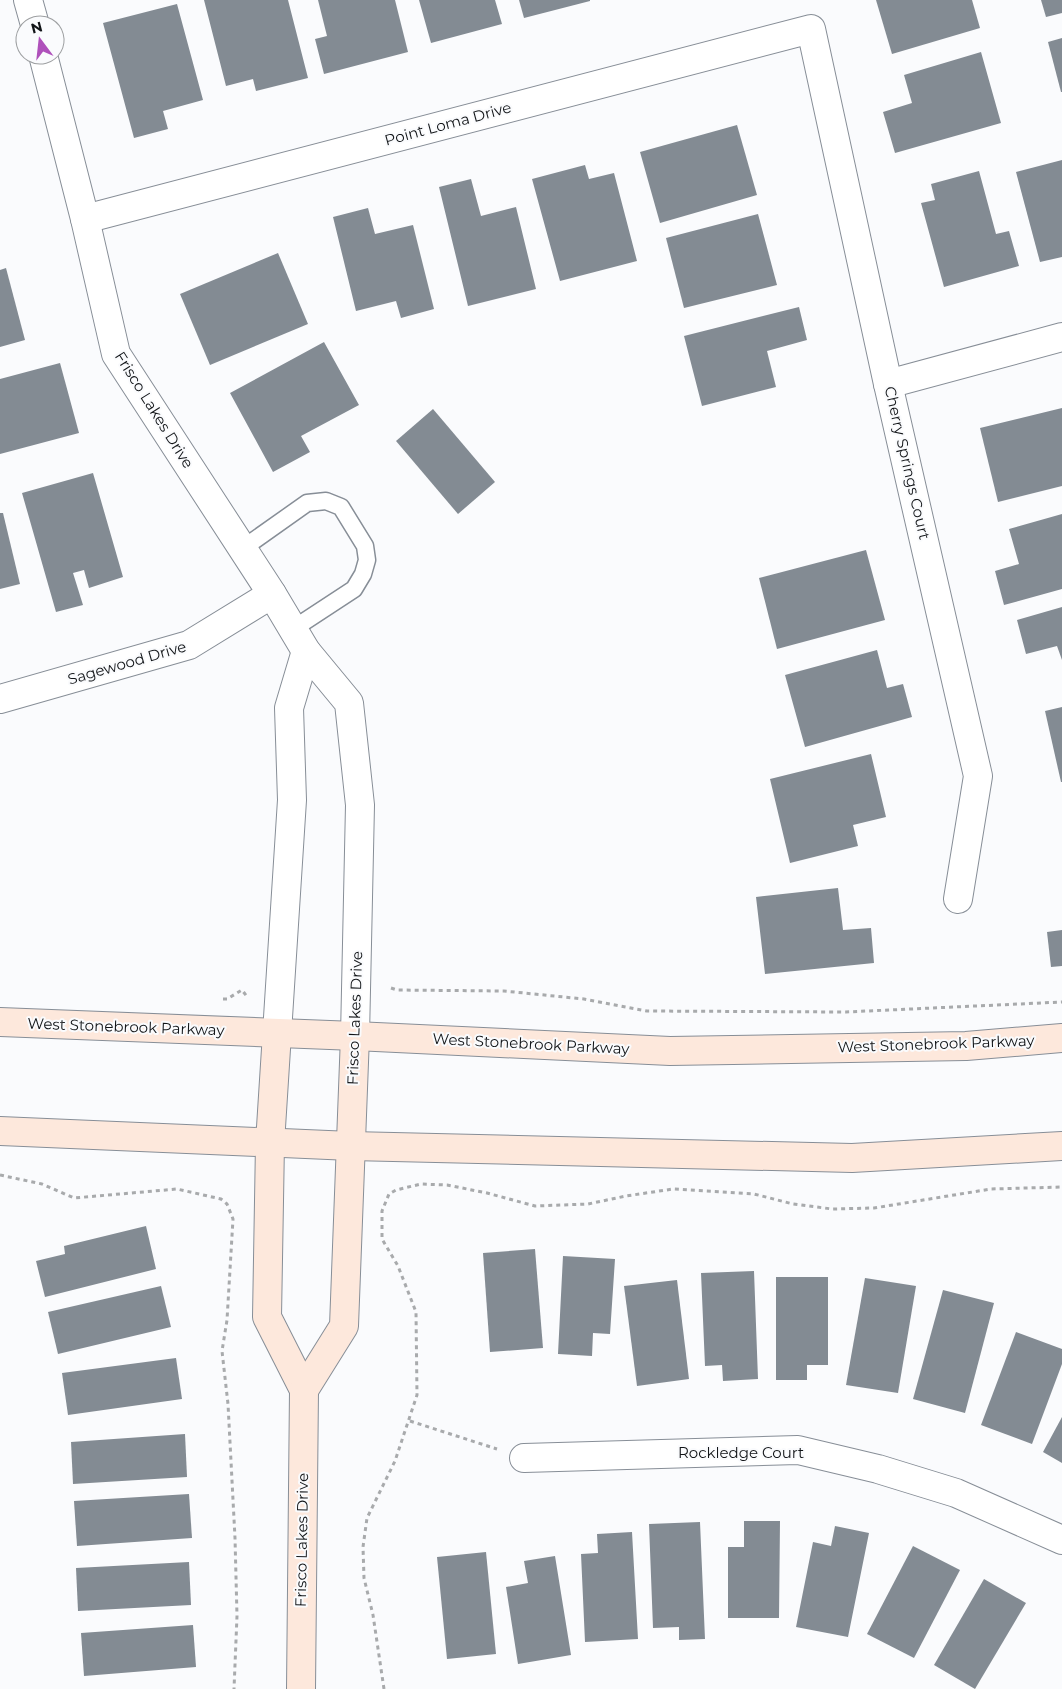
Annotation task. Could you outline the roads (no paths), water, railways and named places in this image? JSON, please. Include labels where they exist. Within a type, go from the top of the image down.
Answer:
[{"type":"street","points":[[28,0],[32,15]]},
{"type":"street","name":"Point Loma Drive","points":[[85,219],[812,29]]},
{"type":"street","name":"Cherry Springs Court","points":[[812,29],[888,384],[978,776],[958,899]]},
{"type":"street","name":"Frisco Lakes Drive","points":[[46,65],[85,219],[116,354],[300,640],[349,703],[360,805],[355,1036],[344,1326],[304,1390]]},
{"type":"street","points":[[888,384],[1062,337]]},
{"type":"street","name":"Sagewood Drive","points":[[0,699],[189,645],[272,594]]},
{"type":"street","name":"Frisco Lakes Drive","points":[[300,640],[289,708],[292,800],[270,1142],[267,1317],[304,1390],[301,1689]]},
{"type":"street","name":"West Stonebrook Parkway","points":[[0,1022],[670,1051],[966,1046],[1062,1038]]},
{"type":"street","points":[[0,1131],[351,1146],[852,1158],[1062,1146]]},
{"type":"street","name":"Rockledge Court","points":[[524,1458],[798,1450],[878,1469],[956,1493],[1062,1540]]},
{"type":"lane","points":[[242,549],[307,502],[326,501],[340,507],[365,546],[367,560],[363,574],[354,589],[300,640]]}]
